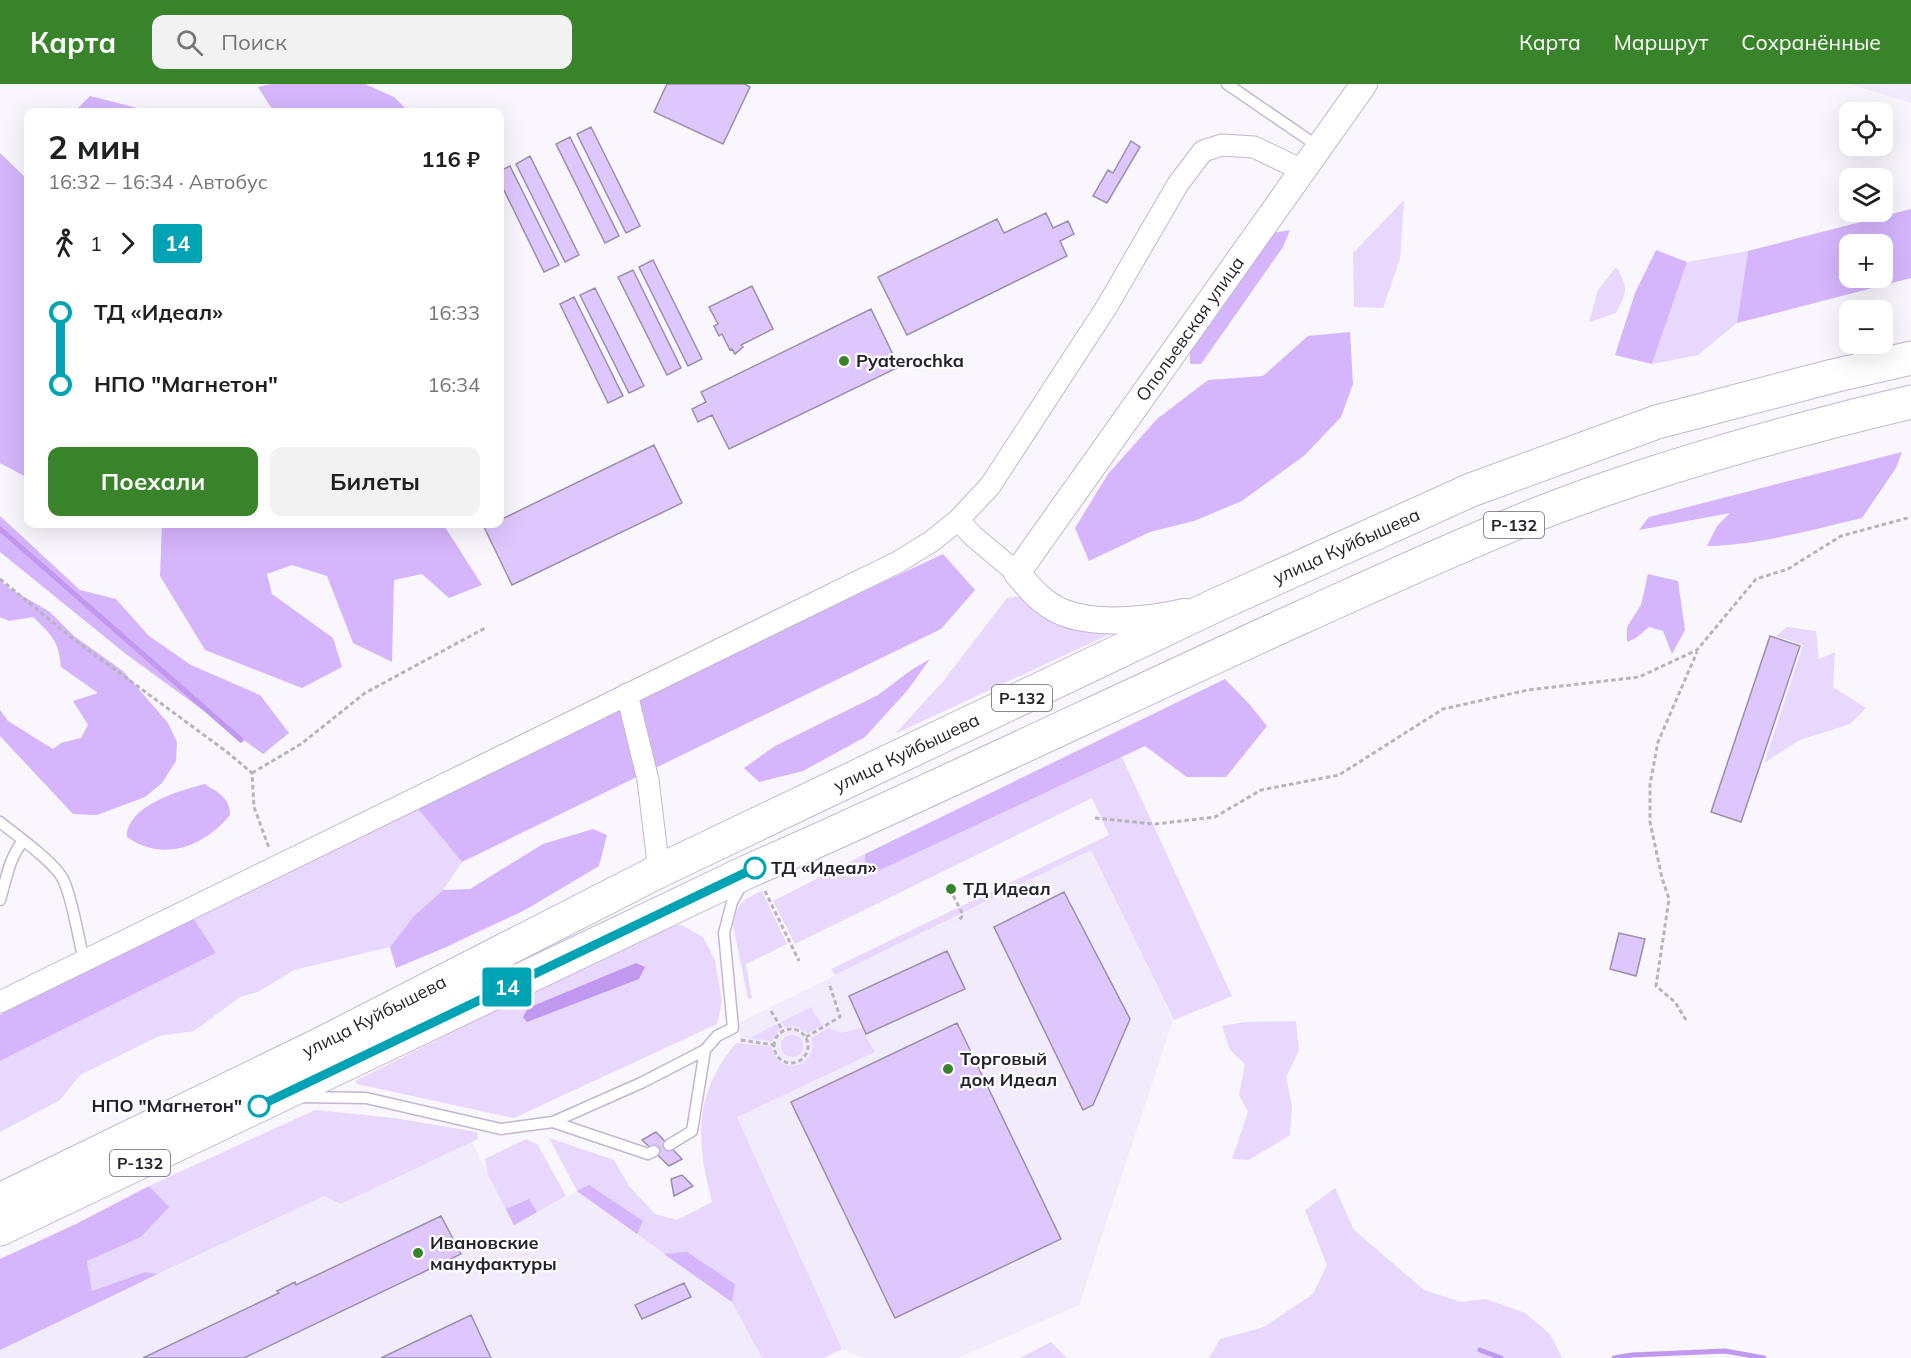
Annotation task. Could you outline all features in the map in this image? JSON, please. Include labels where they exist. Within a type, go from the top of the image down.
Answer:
[{"type":"highway","name":"улица Куйбышева","points":[[0,1200],[311,1049],[659,871],[1212,607],[1471,490],[1657,422],[1911,358]]},
{"type":"highway","name":"улица Куйбышева","points":[[0,1229],[279,1096],[756,880],[850,826],[1173,675],[1423,562],[1550,510],[1675,466],[1911,402]]},
{"type":"street","name":"Опольевская улица","points":[[1017,573],[1364,84]]},
{"type":"street","points":[[0,1002],[898,562],[932,541],[958,520],[990,486],[1106,308],[1178,184],[1203,151],[1222,145],[1254,147],[1302,170]]},
{"type":"street","points":[[958,520],[1017,573],[1034,594],[1060,611],[1086,620],[1165,617],[1212,607]]},
{"type":"street","points":[[627,694],[648,780],[659,871]]},
{"type":"lane","points":[[1227,84],[1319,147]]},
{"type":"lane","points":[[0,822],[62,877],[84,961]]},
{"type":"lane","points":[[0,900],[15,851],[23,841]]},
{"type":"lane","points":[[279,1096],[366,1098],[501,1129],[553,1122],[641,1083],[705,1050],[717,1036],[733,1028],[724,933],[732,902],[756,880]]},
{"type":"lane","points":[[669,1145],[692,1131],[705,1050]]},
{"type":"lane","points":[[553,1122],[648,1154],[654,1151]]},
{"type":"path","points":[[1686,1020],[1675,1002],[1656,986],[1669,899],[1650,822],[1650,784],[1658,742],[1697,650],[1756,579],[1788,569],[1841,536],[1911,516]]},
{"type":"path","points":[[0,579],[72,638],[227,752],[252,773],[254,807],[268,848]]},
{"type":"path","points":[[252,773],[300,744],[365,693],[487,627]]},
{"type":"path","points":[[1095,818],[1155,824],[1215,817],[1261,790],[1339,775],[1443,709],[1528,690],[1639,677],[1697,650]]},
{"type":"path","points":[[756,880],[799,961]]},
{"type":"path","points":[[950,889],[963,915],[958,922]]},
{"type":"path","points":[[806,1038],[840,1017],[829,983]]},
{"type":"path","points":[[771,1011],[783,1031]]},
{"type":"path","points":[[796,1030],[806,1038],[807,1051],[798,1061],[784,1061],[779,1058],[774,1045],[783,1031],[796,1030]]},
{"type":"path","points":[[717,1036],[774,1045]]},
{"type":"shaded area","points":[[270,84],[365,84],[394,97],[405,108],[271,108],[258,87]]},
{"type":"shaded area","points":[[1849,84],[1911,84],[1911,103]]},
{"type":"shaded area","points":[[90,96],[137,108],[78,108]]},
{"type":"shaded area","points":[[0,153],[24,176],[24,476],[0,463]]},
{"type":"shaded area","points":[[1404,200],[1400,259],[1383,308],[1354,307],[1353,253]]},
{"type":"shaded area","points":[[1911,209],[1911,278],[1893,283],[1893,234],[1839,234],[1839,288],[1872,288],[1737,323],[1748,251],[1861,222],[1893,222],[1893,214]]},
{"type":"shaded area","points":[[1290,230],[1283,247],[1201,364],[1190,364],[1190,352],[1272,233]]},
{"type":"shaded area","points":[[1656,250],[1687,262],[1652,364],[1615,355],[1635,293]]},
{"type":"shaded area","points":[[1748,251],[1737,323],[1698,355],[1652,364],[1687,262]]},
{"type":"shaded area","points":[[1616,267],[1625,285],[1620,306],[1616,313],[1589,322],[1598,290]]},
{"type":"shaded area","points":[[1350,332],[1353,384],[1341,417],[1305,455],[1242,501],[1194,521],[1150,532],[1089,561],[1075,528],[1108,474],[1157,419],[1208,380],[1263,376],[1308,336]]},
{"type":"shaded area","points":[[1902,452],[1896,468],[1862,518],[1785,536],[1727,545],[1707,546],[1717,526],[1730,513],[1639,530],[1649,517]]},
{"type":"shaded area","points":[[0,516],[80,590],[116,599],[149,636],[191,665],[260,695],[289,733],[263,754],[126,654],[0,552]]},
{"type":"shaded area","points":[[162,528],[446,528],[482,585],[449,598],[422,574],[394,580],[392,662],[353,643],[327,576],[292,565],[267,574],[272,594],[333,638],[342,667],[302,688],[205,650],[160,576]]},
{"type":"shaded area","points":[[943,554],[975,590],[941,629],[462,862],[413,803]]},
{"type":"shaded area","points":[[1648,574],[1678,581],[1685,630],[1672,654],[1663,631],[1649,627],[1627,642],[1627,627],[1641,605]]},
{"type":"shaded area","points":[[0,580],[9,588],[50,612],[74,636],[123,671],[168,723],[177,742],[176,761],[162,783],[145,797],[97,815],[73,814],[0,736],[0,710],[8,721],[53,749],[61,743],[81,738],[88,725],[73,701],[98,693],[61,667],[56,644],[45,628],[33,617],[9,621],[0,617]]},
{"type":"shaded area","points":[[1022,596],[1043,616],[1066,627],[1092,631],[1121,629],[895,734],[945,679],[1007,598]]},
{"type":"shaded area","points":[[1787,627],[1816,631],[1819,659],[1835,652],[1833,687],[1866,708],[1850,724],[1800,740],[1764,763],[1803,645],[1776,636]]},
{"type":"shaded area","points":[[930,659],[907,691],[865,737],[803,771],[759,782],[744,768],[775,746],[878,695]]},
{"type":"shaded area","points":[[1225,679],[1267,726],[1226,777],[1187,777],[1145,746],[876,872],[865,866],[865,854]]},
{"type":"shaded area","points":[[1122,757],[1232,996],[1174,1020],[1091,850],[835,975],[831,969],[1109,835],[1092,798],[795,944],[773,901],[865,854],[865,866],[876,872]]},
{"type":"shaded area","points":[[205,784],[226,800],[230,815],[208,835],[183,847],[169,850],[141,845],[127,837],[129,826],[135,816],[145,808],[170,795]]},
{"type":"shaded area","points":[[413,803],[462,862],[443,890],[414,916],[390,947],[294,970],[258,992],[240,997],[194,1031],[159,1036],[80,1075],[60,1100],[0,1132],[0,1061],[216,953],[192,916]]},
{"type":"shaded area","points":[[593,829],[607,835],[599,866],[525,910],[396,968],[390,947],[414,916],[443,890],[470,889],[543,844]]},
{"type":"shaded area","name":"Торговый дом Идеал","points":[[1091,850],[1173,1020],[1079,1305],[958,1358],[863,1358],[842,1349],[737,1117],[740,1022]]},
{"type":"shaded area","points":[[762,891],[787,944],[746,964],[752,998],[748,999],[733,925],[742,903]]},
{"type":"shaded area","points":[[192,916],[216,953],[0,1061],[0,1015],[26,998]]},
{"type":"shaded area","points":[[671,923],[683,926],[703,937],[715,960],[722,1002],[717,1024],[514,1118],[357,1084],[355,1081]]},
{"type":"shaded area","points":[[636,963],[645,967],[639,979],[527,1022],[523,1017],[528,1008]]},
{"type":"shaded area","points":[[811,1007],[822,1025],[808,1033],[795,1026],[785,1027],[782,1022]]},
{"type":"shaded area","points":[[1296,1021],[1299,1051],[1286,1077],[1292,1107],[1290,1135],[1249,1160],[1232,1159],[1248,1112],[1239,1095],[1245,1064],[1230,1050],[1222,1026],[1245,1022]]},
{"type":"shaded area","points":[[776,1024],[780,1029],[772,1041],[750,1038]]},
{"type":"shaded area","points":[[828,1028],[842,1033],[861,1028],[875,1052],[737,1117],[842,1349],[824,1358],[762,1358],[732,1302],[577,1191],[549,1138],[614,1160],[629,1186],[655,1214],[677,1220],[712,1202],[703,1159],[702,1119],[705,1100],[712,1081],[736,1043],[771,1047],[775,1057],[782,1063],[789,1066],[797,1065],[809,1056],[812,1048],[811,1038]]},
{"type":"shaded area","points":[[792,1035],[800,1038],[803,1046],[800,1054],[792,1057],[784,1054],[781,1046],[784,1038]]},
{"type":"shaded area","points":[[315,1110],[394,1118],[477,1132],[478,1139],[341,1204],[324,1196],[158,1274],[145,1272],[92,1291],[87,1260],[141,1237],[168,1207],[149,1186]]},
{"type":"shaded area","points":[[526,1139],[538,1145],[566,1196],[514,1225],[487,1172],[485,1159]]},
{"type":"shaded area","points":[[472,1142],[514,1224],[577,1191],[732,1302],[762,1358],[0,1358],[0,1350],[324,1196],[341,1204]]},
{"type":"shaded area","points":[[589,1185],[643,1221],[637,1234],[577,1191]]},
{"type":"shaded area","points":[[149,1186],[169,1207],[141,1237],[87,1261],[92,1291],[145,1272],[158,1274],[0,1350],[0,1259],[76,1224]]},
{"type":"shaded area","points":[[1335,1188],[1354,1230],[1424,1290],[1461,1302],[1486,1299],[1525,1313],[1550,1334],[1562,1358],[1209,1358],[1220,1339],[1264,1327],[1313,1294],[1327,1265],[1305,1210]]},
{"type":"shaded area","points":[[529,1199],[537,1212],[514,1225],[506,1209]]},
{"type":"shaded area","points":[[687,1252],[735,1284],[732,1302],[664,1254]]},
{"type":"shaded area","points":[[1051,1342],[1067,1358],[1020,1358]]},
{"type":"building","points":[[667,84],[745,84],[750,87],[723,144],[654,112]]},
{"type":"building","points":[[591,127],[640,226],[626,233],[577,134]]},
{"type":"building","points":[[570,137],[619,236],[605,243],[556,144]]},
{"type":"building","points":[[1131,141],[1140,147],[1107,203],[1093,196],[1108,170],[1113,173]]},
{"type":"building","points":[[530,156],[579,255],[565,262],[516,164]]},
{"type":"building","points":[[510,166],[559,265],[544,272],[504,190],[504,169]]},
{"type":"building","points":[[1046,213],[1053,228],[1068,221],[1074,234],[1060,241],[1067,256],[907,335],[878,277],[997,219],[1004,233]]},
{"type":"building","points":[[653,260],[702,359],[688,366],[639,267]]},
{"type":"building","points":[[633,270],[681,368],[667,375],[618,277]]},
{"type":"building","points":[[752,286],[773,329],[741,345],[743,347],[735,354],[732,349],[730,350],[722,334],[719,336],[714,326],[718,324],[709,307]]},
{"type":"building","points":[[595,288],[644,386],[629,393],[580,295]]},
{"type":"building","points":[[574,297],[623,396],[608,403],[560,304]]},
{"type":"building","points":[[871,309],[899,367],[729,449],[712,415],[698,422],[692,409],[706,402],[701,392]]},
{"type":"building","points":[[654,445],[682,503],[512,585],[484,528],[504,528],[504,518]]},
{"type":"building","points":[[1770,636],[1800,646],[1741,822],[1711,812]]},
{"type":"building","points":[[1064,892],[1130,1019],[1093,1105],[1083,1110],[994,927]]},
{"type":"building","points":[[1619,933],[1645,939],[1636,976],[1610,969]]},
{"type":"building","points":[[947,951],[965,989],[866,1034],[849,996]]},
{"type":"building","points":[[957,1023],[1061,1239],[895,1318],[791,1102]]},
{"type":"building","points":[[656,1132],[682,1159],[669,1166],[642,1140]]},
{"type":"building","points":[[682,1175],[693,1186],[674,1196],[671,1179]]},
{"type":"building","points":[[441,1216],[461,1254],[244,1358],[143,1358],[279,1293],[277,1291],[295,1282],[296,1285]]},
{"type":"building","points":[[684,1283],[691,1297],[642,1319],[635,1305]]},
{"type":"building","points":[[471,1315],[491,1358],[381,1358]]},
{"type":"waterway","points":[[0,529],[241,740]]},
{"type":"waterway","points":[[1480,1350],[1501,1358]]},
{"type":"waterway","points":[[1614,1358],[1632,1355],[1725,1351],[1764,1358]]},
{"type":"bus line","name":"14","points":[[259,1106],[755,868]]},
{"type":"place","name":"Pyaterochka","points":[[844,361]]},
{"type":"place","name":"ТД «Идеал»","points":[[755,868]]},
{"type":"place","name":"ТД Идеал","points":[[951,889]]},
{"type":"place","name":"Торговый дом Идеал","points":[[948,1069]]},
{"type":"place","name":"НПО \"Магнетон\"","points":[[259,1106]]},
{"type":"place","name":"Ивановские мануфактуры","points":[[418,1253]]}]
